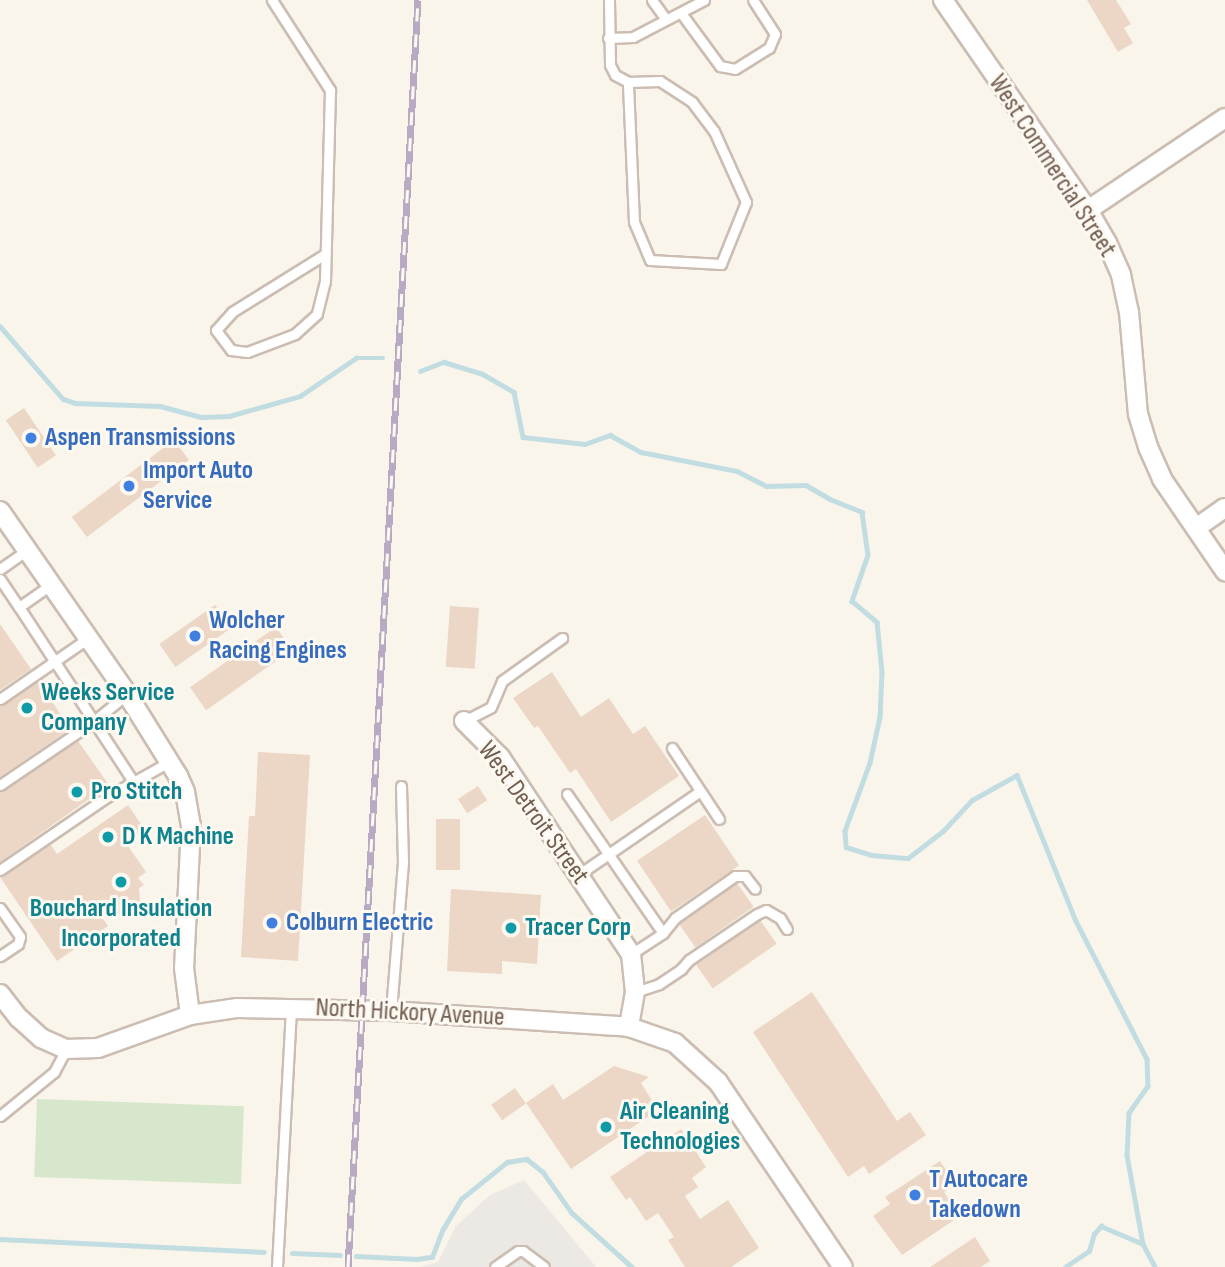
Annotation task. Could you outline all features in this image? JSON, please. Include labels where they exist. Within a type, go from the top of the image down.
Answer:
[{"type":"street","name":"West Commercial Street","points":[[943,0],[1088,210],[1121,275],[1129,312],[1138,414],[1148,447],[1162,479],[1225,571]]},
{"type":"street","points":[[1088,210],[1225,118]]},
{"type":"street","points":[[1196,528],[1225,508]]},
{"type":"street","points":[[0,511],[127,694],[170,761],[190,810],[184,968],[190,1014]]},
{"type":"street","name":"West Detroit Street","points":[[464,721],[500,757],[631,954],[635,992],[629,1027]]},
{"type":"street","points":[[0,994],[19,1018],[41,1038],[66,1049]]},
{"type":"street","name":"North Hickory Avenue","points":[[66,1049],[98,1048],[190,1014],[237,1008],[391,1011],[629,1027]]},
{"type":"street","points":[[629,1027],[674,1043],[719,1082],[843,1267]]},
{"type":"lane","points":[[272,0],[330,90],[325,281],[317,314],[295,334],[247,352],[231,350],[216,330],[232,312],[325,254]]},
{"type":"lane","points":[[609,0],[610,65],[615,75],[628,82],[660,80],[692,102],[714,131],[747,202],[721,264],[650,260],[634,222],[628,82]]},
{"type":"lane","points":[[652,0],[665,18]]},
{"type":"lane","points":[[608,38],[633,37],[704,0]]},
{"type":"lane","points":[[681,13],[720,66],[735,69],[769,48],[775,33],[753,0]]},
{"type":"lane","points":[[0,569],[27,550]]},
{"type":"lane","points":[[0,579],[134,783]]},
{"type":"lane","points":[[19,607],[51,585]]},
{"type":"lane","points":[[464,721],[491,706],[502,681],[562,638]]},
{"type":"lane","points":[[0,699],[88,639]]},
{"type":"lane","points":[[0,785],[94,721],[127,694]]},
{"type":"lane","points":[[672,748],[719,819]]},
{"type":"lane","points":[[0,870],[105,798],[170,761]]},
{"type":"lane","points":[[391,1011],[403,863],[401,786]]},
{"type":"lane","points":[[578,875],[701,791]]},
{"type":"lane","points":[[567,794],[663,933]]},
{"type":"lane","points":[[631,954],[663,933],[675,918],[735,876],[745,876],[755,889]]},
{"type":"lane","points":[[0,908],[20,937],[18,944],[0,956]]},
{"type":"lane","points":[[635,992],[659,984],[681,970],[689,960],[757,914],[765,911],[780,918],[787,929]]},
{"type":"lane","points":[[277,1267],[291,1007]]},
{"type":"lane","points":[[0,1116],[54,1072],[66,1049]]},
{"type":"lane","points":[[495,1267],[518,1251],[523,1251],[544,1267]]},
{"type":"shaded area","points":[[524,1180],[596,1267],[419,1267],[438,1262],[456,1226],[490,1195]]},
{"type":"green space","points":[[37,1099],[244,1106],[241,1184],[34,1177]]},
{"type":"building","points":[[1087,0],[1116,0],[1131,24],[1124,28],[1133,43],[1118,52]]},
{"type":"building","name":"Aspen Transmissions","points":[[24,408],[56,455],[38,468],[6,420]]},
{"type":"building","name":"Import Auto Service","points":[[174,440],[189,460],[87,537],[72,517]]},
{"type":"building","name":"Wolcher Racing Engines","points":[[215,605],[231,628],[175,667],[159,644]]},
{"type":"building","points":[[450,606],[479,608],[475,669],[446,667]]},
{"type":"building","points":[[0,624],[31,669],[0,690]]},
{"type":"building","points":[[276,627],[292,650],[206,710],[190,687]]},
{"type":"building","points":[[552,672],[581,717],[609,698],[633,734],[645,726],[679,776],[611,822],[576,769],[570,773],[538,726],[534,728],[513,698]]},
{"type":"building","points":[[39,681],[70,729],[0,777],[0,706]]},
{"type":"building","points":[[78,741],[109,785],[0,862],[0,792]]},
{"type":"building","points":[[258,752],[310,755],[298,961],[241,957],[249,816],[255,816]]},
{"type":"building","points":[[478,786],[487,800],[467,813],[458,799]]},
{"type":"building","points":[[128,805],[145,830],[126,843],[146,872],[138,878],[144,885],[139,888],[141,913],[101,916],[108,926],[57,961],[0,877],[50,844],[57,854]]},
{"type":"building","points":[[705,815],[739,866],[671,911],[637,861]]},
{"type":"building","points":[[436,819],[460,819],[460,870],[436,870]]},
{"type":"building","points":[[737,883],[754,907],[695,947],[679,924]]},
{"type":"building","name":"Tracer Corp","points":[[451,889],[541,895],[537,964],[502,961],[502,974],[447,971]]},
{"type":"building","points":[[760,920],[777,944],[713,988],[696,965]]},
{"type":"building","points":[[812,992],[897,1121],[910,1112],[926,1135],[869,1174],[864,1166],[848,1177],[753,1032]]},
{"type":"building","points":[[614,1066],[649,1077],[641,1083],[658,1110],[571,1169],[526,1103],[553,1084],[563,1100]]},
{"type":"building","points":[[515,1088],[526,1104],[502,1120],[491,1105]]},
{"type":"building","points":[[681,1129],[706,1167],[692,1178],[698,1187],[685,1196],[700,1219],[728,1200],[759,1248],[731,1267],[685,1267],[668,1240],[674,1237],[658,1213],[646,1221],[630,1197],[626,1200],[610,1177]]},
{"type":"building","points":[[940,1161],[956,1184],[944,1192],[960,1216],[902,1255],[873,1216],[890,1204],[885,1197]]},
{"type":"building","points":[[975,1237],[990,1261],[981,1267],[930,1267]]},
{"type":"waterway","points":[[0,326],[63,399],[75,403],[160,406],[201,417],[229,416],[300,396],[356,358],[383,358]]},
{"type":"waterway","points":[[420,371],[444,362],[481,373],[514,392],[523,437],[585,444],[610,435],[641,452],[737,471],[766,486],[806,485],[830,499],[862,512],[868,555],[852,601],[877,622],[882,672],[880,717],[870,763],[845,831],[846,847],[872,855],[908,858],[943,831],[972,800],[1017,775],[1076,921],[1147,1059],[1148,1086],[1129,1113],[1127,1155],[1143,1244],[1155,1267]]},
{"type":"waterway","points":[[356,1256],[417,1259],[432,1257],[443,1229],[461,1199],[507,1162],[527,1159],[543,1172],[572,1213],[632,1267]]},
{"type":"waterway","points":[[1065,1267],[1089,1251],[1094,1234],[1101,1226],[1143,1244]]},
{"type":"waterway","points":[[0,1239],[264,1252]]},
{"type":"waterway","points":[[292,1253],[340,1255]]},
{"type":"railway","points":[[348,1267],[418,0]]},
{"type":"place","name":"Aspen Transmissions","points":[[31,438]]},
{"type":"place","name":"Import Auto Service","points":[[129,486]]},
{"type":"place","name":"Wolcher Racing Engines","points":[[195,636]]},
{"type":"place","name":"Weeks Service Company","points":[[27,708]]},
{"type":"place","name":"Pro Stitch","points":[[77,792]]},
{"type":"place","name":"D K Machine","points":[[108,837]]},
{"type":"place","name":"Bouchard Insulation Incorporated","points":[[121,882]]},
{"type":"place","name":"Colburn Electric","points":[[272,923]]},
{"type":"place","name":"Tracer Corp","points":[[511,928]]},
{"type":"place","name":"Air Cleaning Technologies","points":[[606,1127]]},
{"type":"place","name":"T Autocare Takedown","points":[[915,1195]]}]
